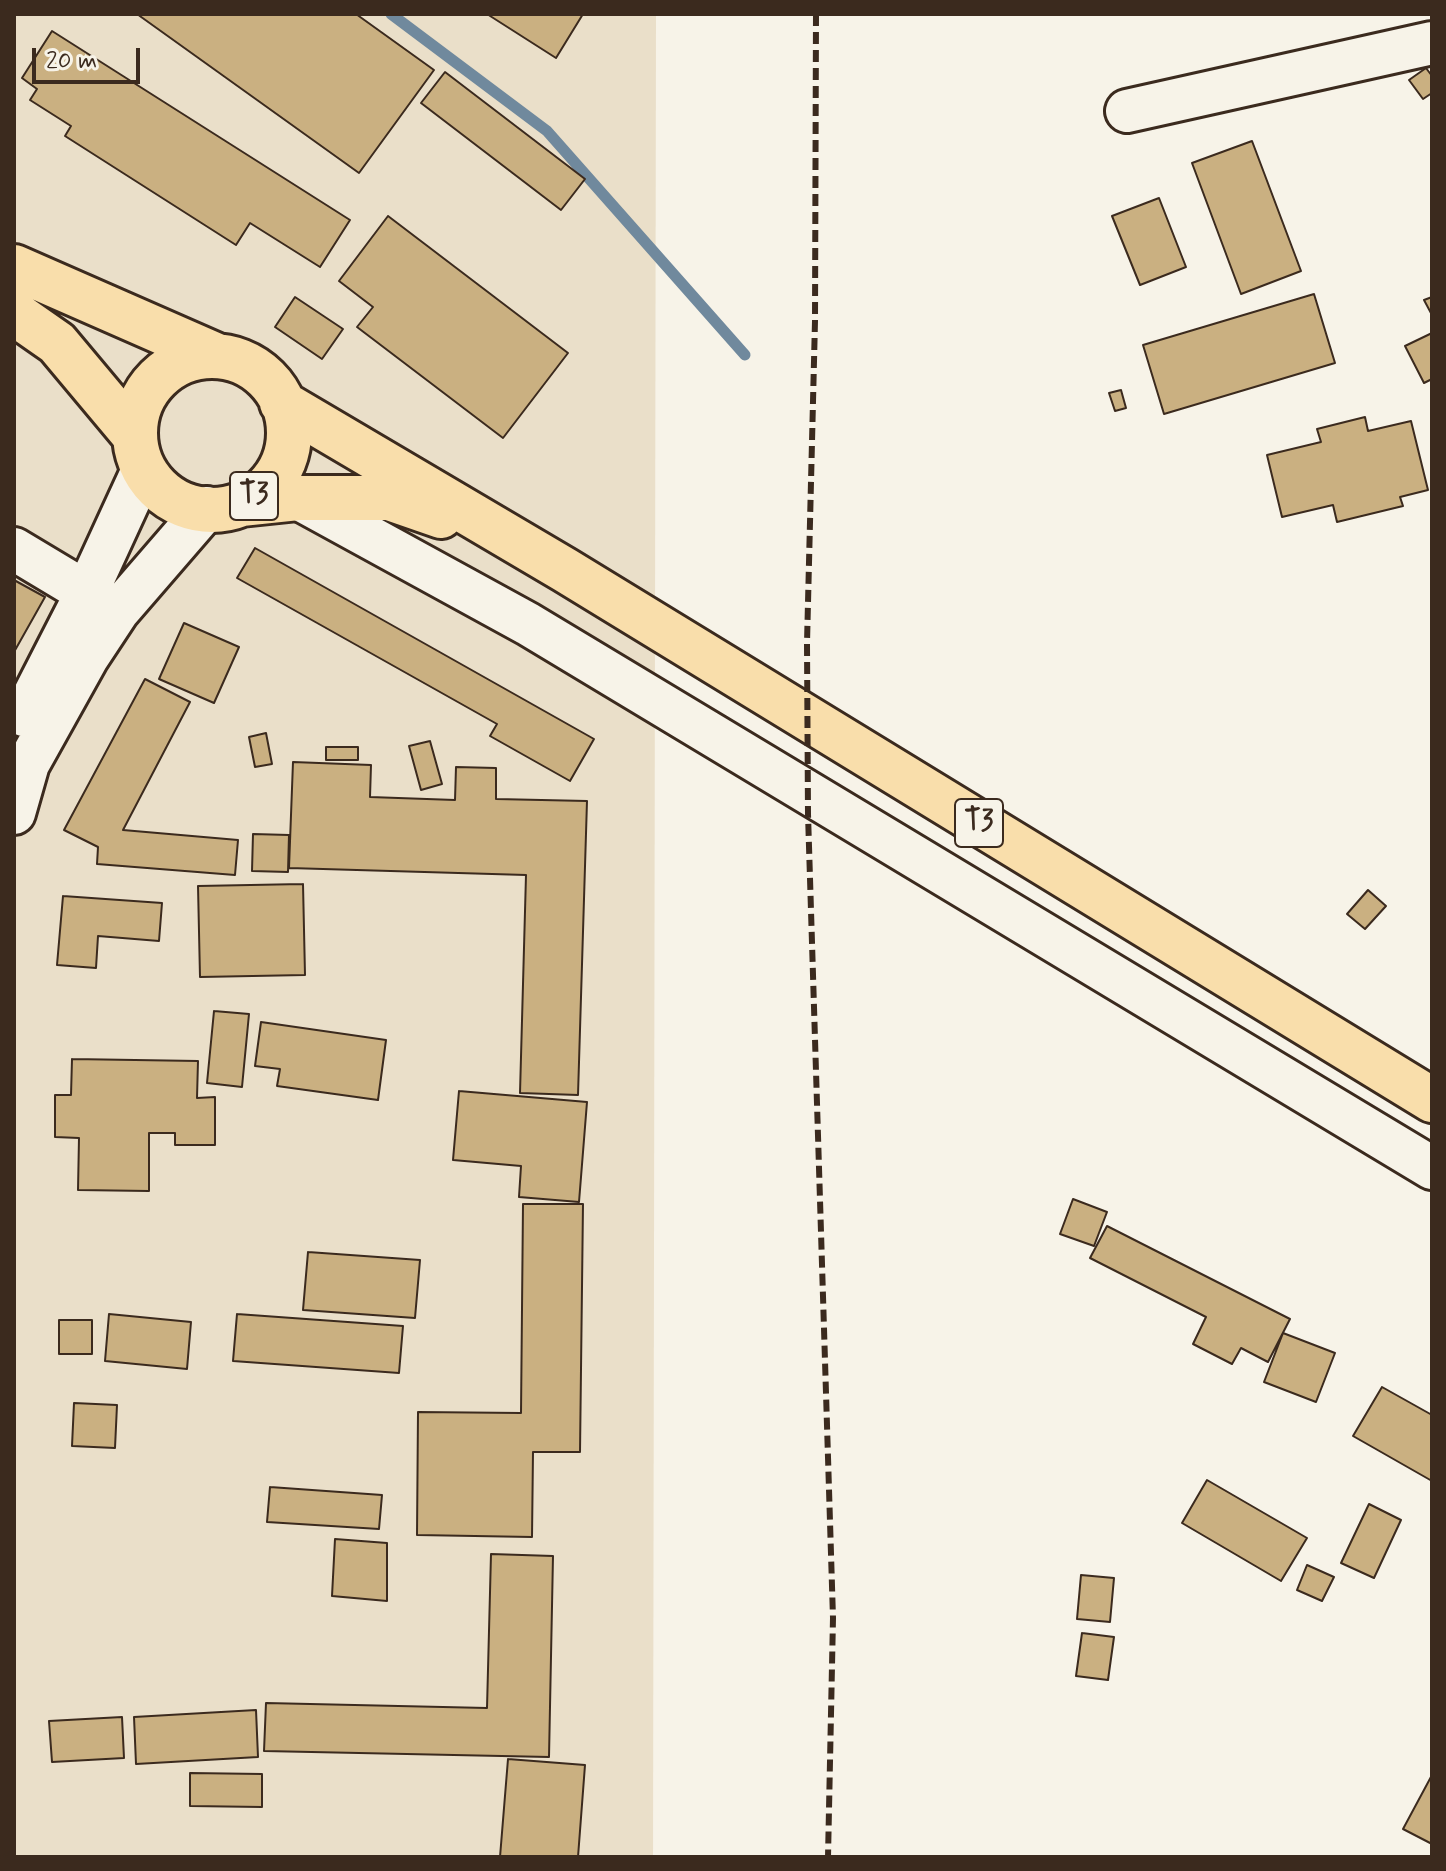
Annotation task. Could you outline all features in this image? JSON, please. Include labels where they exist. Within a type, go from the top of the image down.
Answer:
[{"type":"highway","name":"T3","points":[[14,267],[217,356],[238,359],[272,384],[282,403],[288,426],[287,451],[277,473],[264,490],[224,506]]},
{"type":"highway","name":"T3","points":[[14,313],[57,343],[139,452],[160,490],[182,504],[224,506],[298,498],[389,498],[526,547]]},
{"type":"highway","points":[[139,452],[138,408],[151,385],[169,368],[192,358],[217,356]]},
{"type":"highway","name":"T3","points":[[282,403],[526,547],[1432,1100]]},
{"type":"street","points":[[1127,111],[1432,43]]},
{"type":"street","points":[[14,813],[28,764],[87,658],[139,452]]},
{"type":"street","points":[[298,498],[528,624],[1432,1168]]},
{"type":"street","points":[[14,733],[102,603],[224,506]]},
{"type":"street","points":[[14,549],[102,603]]},
{"type":"shaded area","points":[[14,14],[656,14],[653,1857],[14,1857]]},
{"type":"building","points":[[137,14],[356,14],[434,70],[359,173]]},
{"type":"building","points":[[487,14],[583,14],[556,58]]},
{"type":"building","points":[[52,31],[350,220],[320,267],[250,223],[236,245],[65,136],[71,126],[30,100],[37,89],[22,78]]},
{"type":"building","points":[[1426,68],[1432,76],[1432,93],[1423,99],[1409,80]]},
{"type":"building","points":[[445,72],[585,179],[561,210],[421,103]]},
{"type":"building","points":[[1252,141],[1301,271],[1241,294],[1192,163]]},
{"type":"building","points":[[1159,198],[1186,267],[1140,285],[1112,216]]},
{"type":"building","points":[[388,216],[568,353],[503,438],[357,327],[373,307],[339,281]]},
{"type":"building","points":[[1314,294],[1335,363],[1164,414],[1143,345]]},
{"type":"building","points":[[295,297],[343,329],[322,359],[275,327]]},
{"type":"building","points":[[1432,297],[1432,315],[1424,300]]},
{"type":"building","points":[[1432,333],[1432,379],[1424,383],[1405,346]]},
{"type":"building","points":[[1121,390],[1126,408],[1115,411],[1109,393]]},
{"type":"building","points":[[1365,417],[1368,431],[1411,421],[1428,490],[1400,497],[1403,506],[1337,522],[1333,505],[1282,517],[1267,455],[1321,442],[1317,429]]},
{"type":"building","points":[[255,548],[594,739],[570,781],[490,736],[497,724],[237,578]]},
{"type":"building","points":[[14,580],[45,597],[14,652]]},
{"type":"building","points":[[184,623],[239,647],[214,703],[159,679]]},
{"type":"building","points":[[145,679],[190,702],[123,830],[238,840],[235,875],[97,864],[98,847],[64,830]]},
{"type":"building","points":[[266,733],[272,764],[255,767],[249,737]]},
{"type":"building","points":[[430,741],[442,784],[421,790],[409,746]]},
{"type":"building","points":[[326,747],[358,747],[358,760],[326,760]]},
{"type":"building","points":[[293,762],[371,765],[370,797],[455,800],[456,767],[496,768],[496,799],[587,801],[578,1095],[520,1093],[526,875],[289,868]]},
{"type":"building","points":[[253,834],[289,835],[288,872],[252,871]]},
{"type":"building","points":[[303,884],[305,975],[200,977],[198,886]]},
{"type":"building","points":[[1368,890],[1386,906],[1365,929],[1347,914]]},
{"type":"building","points":[[63,896],[162,903],[159,941],[98,936],[96,968],[57,965]]},
{"type":"building","points":[[214,1011],[249,1014],[242,1087],[207,1083]]},
{"type":"building","points":[[261,1022],[386,1040],[378,1100],[277,1086],[280,1069],[255,1066]]},
{"type":"building","points":[[72,1059],[198,1061],[197,1098],[215,1097],[215,1145],[175,1145],[175,1133],[149,1133],[149,1191],[78,1190],[79,1138],[55,1137],[55,1095],[71,1095]]},
{"type":"building","points":[[459,1091],[587,1102],[579,1202],[519,1197],[521,1166],[453,1160]]},
{"type":"building","points":[[1073,1199],[1107,1212],[1094,1246],[1060,1234]]},
{"type":"building","points":[[523,1204],[583,1204],[580,1452],[533,1452],[532,1537],[417,1535],[418,1412],[521,1413]]},
{"type":"building","points":[[1107,1226],[1290,1319],[1268,1362],[1241,1348],[1232,1364],[1193,1344],[1206,1317],[1090,1258]]},
{"type":"building","points":[[308,1252],[420,1260],[415,1318],[303,1310]]},
{"type":"building","points":[[109,1314],[191,1322],[187,1369],[105,1361]]},
{"type":"building","points":[[237,1314],[403,1326],[399,1373],[233,1361]]},
{"type":"building","points":[[59,1320],[92,1320],[92,1354],[59,1354]]},
{"type":"building","points":[[1283,1333],[1335,1353],[1316,1402],[1264,1382]]},
{"type":"building","points":[[1382,1387],[1432,1415],[1432,1481],[1353,1436]]},
{"type":"building","points":[[74,1403],[117,1405],[115,1448],[72,1446]]},
{"type":"building","points":[[1207,1480],[1307,1538],[1281,1581],[1182,1523]]},
{"type":"building","points":[[270,1487],[382,1495],[379,1529],[267,1522]]},
{"type":"building","points":[[1369,1504],[1401,1520],[1374,1578],[1341,1563]]},
{"type":"building","points":[[335,1539],[387,1543],[387,1601],[332,1596]]},
{"type":"building","points":[[491,1554],[553,1556],[549,1757],[264,1751],[266,1703],[487,1708]]},
{"type":"building","points":[[1307,1565],[1334,1577],[1322,1601],[1297,1590]]},
{"type":"building","points":[[1081,1575],[1114,1578],[1110,1622],[1077,1619]]},
{"type":"building","points":[[1082,1633],[1114,1637],[1108,1680],[1076,1676]]},
{"type":"building","points":[[256,1710],[258,1757],[136,1764],[134,1717]]},
{"type":"building","points":[[122,1717],[124,1758],[52,1762],[49,1721]]},
{"type":"building","points":[[508,1759],[585,1765],[578,1857],[500,1857]]},
{"type":"building","points":[[190,1773],[262,1774],[262,1807],[190,1806]]},
{"type":"building","points":[[1432,1775],[1432,1844],[1403,1829]]},
{"type":"waterway","points":[[391,14],[547,131],[745,355]]},
{"type":"railway","points":[[816,14],[815,321],[807,643],[808,814],[833,1618],[828,1857]]}]
